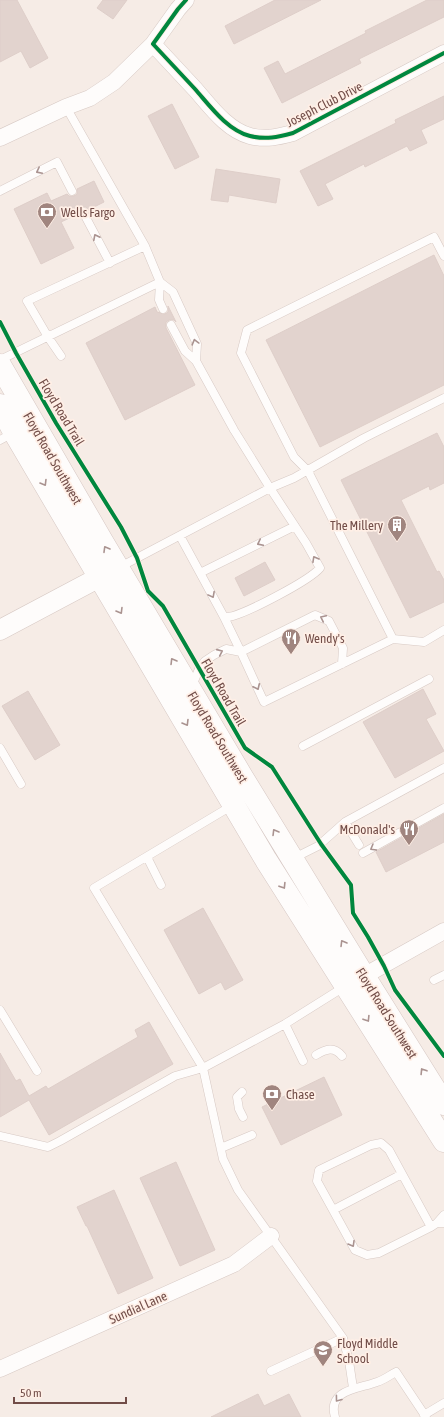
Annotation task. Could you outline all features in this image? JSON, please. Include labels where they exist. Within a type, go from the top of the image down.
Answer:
[{"type":"main road","name":"Floyd Road Southwest","points":[[0,365],[109,573],[234,805],[302,917],[355,981],[441,1095]]},
{"type":"main road","name":"Floyd Road Southwest","points":[[0,405],[7,436],[109,573],[190,690],[292,859],[355,981],[444,1141]]},
{"type":"street","points":[[0,138],[66,107],[90,98],[114,82],[153,44],[186,0]]},
{"type":"street","name":"Joseph Club Drive","points":[[153,44],[224,121],[239,132],[250,136],[264,138],[275,138],[293,133],[444,53]]},
{"type":"street","points":[[0,630],[109,573]]},
{"type":"street","points":[[355,981],[444,931]]},
{"type":"street","name":"Sundial Lane","points":[[0,1369],[234,1264],[271,1236]]},
{"type":"lane","points":[[66,107],[145,246],[160,282],[159,300],[163,309]]},
{"type":"lane","points":[[0,191],[57,162],[72,191]]},
{"type":"lane","points":[[83,212],[110,263]]},
{"type":"lane","points":[[393,639],[308,471],[294,457],[241,353],[247,330],[434,237],[444,256]]},
{"type":"lane","points":[[61,356],[27,301],[145,246]]},
{"type":"lane","points":[[0,360],[160,282]]},
{"type":"lane","points":[[160,282],[174,292],[197,344],[196,361]]},
{"type":"lane","points":[[171,325],[185,351],[196,361],[219,403],[320,568],[316,573],[307,579],[255,607],[232,616],[224,617]]},
{"type":"lane","points":[[109,573],[270,488],[308,471],[364,438],[444,398]]},
{"type":"lane","points":[[200,573],[295,526]]},
{"type":"lane","points":[[180,536],[224,617],[264,702],[393,639],[424,642],[444,630]]},
{"type":"lane","points":[[190,690],[205,661],[214,654],[226,649],[241,652],[315,615],[329,621],[343,648],[342,664]]},
{"type":"lane","points":[[303,746],[429,679]]},
{"type":"lane","points":[[0,748],[21,784]]},
{"type":"lane","points":[[292,859],[318,846],[345,822],[444,768]]},
{"type":"lane","points":[[234,805],[94,888],[203,1068],[223,1159],[238,1190],[343,1338],[349,1361],[353,1388]]},
{"type":"lane","points":[[363,853],[444,808]]},
{"type":"lane","points":[[345,822],[359,845]]},
{"type":"lane","points":[[147,857],[161,885]]},
{"type":"lane","points":[[438,982],[444,975]]},
{"type":"lane","points":[[0,1136],[48,1147],[175,1076],[203,1068],[285,1024],[355,981]]},
{"type":"lane","points":[[0,1010],[37,1071]]},
{"type":"lane","points":[[285,1024],[303,1061]]},
{"type":"lane","points":[[316,1055],[326,1049],[332,1049],[338,1051],[342,1056]]},
{"type":"lane","points":[[242,1092],[237,1097],[237,1103],[243,1117]]},
{"type":"lane","points":[[221,1148],[252,1135]]},
{"type":"lane","points":[[437,1224],[402,1174],[389,1150],[380,1143],[371,1145],[319,1170],[317,1181],[355,1250],[367,1255],[379,1254],[437,1224],[444,1215]]},
{"type":"lane","points":[[333,1210],[402,1174]]},
{"type":"lane","points":[[271,1371],[343,1338]]},
{"type":"lane","points":[[335,1417],[333,1411],[334,1402],[343,1393],[353,1388],[377,1382],[396,1372],[425,1416],[444,1403]]},
{"type":"building","points":[[0,0],[17,0],[48,58],[30,68],[21,51],[0,62]]},
{"type":"building","points":[[103,0],[127,0],[113,19],[97,8]]},
{"type":"building","points":[[275,0],[321,0],[234,44],[225,26]]},
{"type":"building","points":[[427,0],[444,0],[444,17],[359,59],[361,63],[282,103],[264,68],[278,61],[285,74]]},
{"type":"building","points":[[444,96],[444,119],[421,130],[427,143],[410,151],[407,146],[365,167],[364,164],[325,184],[333,199],[318,206],[300,171],[396,123],[395,120]]},
{"type":"building","points":[[172,104],[199,157],[175,169],[148,116]]},
{"type":"building","points":[[216,169],[280,179],[276,203],[229,195],[228,202],[211,200]]},
{"type":"building","points":[[94,181],[104,202],[88,210],[86,207],[81,207],[78,209],[78,214],[61,222],[74,248],[41,264],[14,209],[47,193],[51,201],[67,194],[69,196],[74,196],[77,194],[77,189]]},
{"type":"building","points":[[434,255],[444,276],[444,385],[320,447],[266,340]]},
{"type":"building","points":[[168,306],[176,322],[174,320],[169,320],[166,322],[166,328],[195,385],[125,420],[86,343],[155,307],[157,312],[165,314],[168,312]]},
{"type":"building","name":"The Millery","points":[[437,433],[444,447],[444,483],[430,490],[429,486],[401,500],[437,572],[439,571],[444,580],[444,602],[410,618],[341,480]]},
{"type":"building","points":[[265,562],[275,580],[244,596],[235,578]]},
{"type":"building","points":[[423,689],[436,714],[426,719],[444,751],[395,778],[363,722]]},
{"type":"building","points":[[28,691],[60,745],[35,760],[2,706]]},
{"type":"building","name":"McDonald's","points":[[444,814],[444,842],[386,872],[376,852]]},
{"type":"building","points":[[203,908],[243,980],[225,990],[221,982],[199,994],[164,930]]},
{"type":"building","points":[[149,1022],[173,1064],[49,1135],[29,1100],[0,1117],[0,1053],[16,1081],[20,1079],[29,1096],[46,1086],[48,1089],[138,1037],[135,1030]]},
{"type":"building","points":[[324,1077],[342,1115],[281,1145],[262,1107]]},
{"type":"building","points":[[176,1162],[215,1250],[180,1266],[140,1178]]},
{"type":"building","points":[[114,1190],[153,1278],[118,1294],[77,1207]]},
{"type":"building","points":[[258,1394],[264,1406],[289,1394],[301,1417],[211,1417]]},
{"type":"cycle path","points":[[186,0],[153,44],[226,123],[234,129],[250,136],[267,138],[293,133],[444,53]]},
{"type":"cycle path","name":"Floyd Road Trail","points":[[0,322],[56,423],[121,527],[137,558],[148,591],[163,606],[245,748],[272,767],[321,844],[351,885],[353,913],[384,966],[395,990],[444,1056]]},
{"type":"place","name":"Wells Fargo","points":[[47,229]]},
{"type":"place","name":"The Millery","points":[[397,542]]},
{"type":"place","name":"Wendy's","points":[[291,655]]},
{"type":"place","name":"McDonald's","points":[[409,846]]},
{"type":"place","name":"Chase","points":[[272,1111]]},
{"type":"place","name":"Floyd Middle School","points":[[323,1367]]}]
